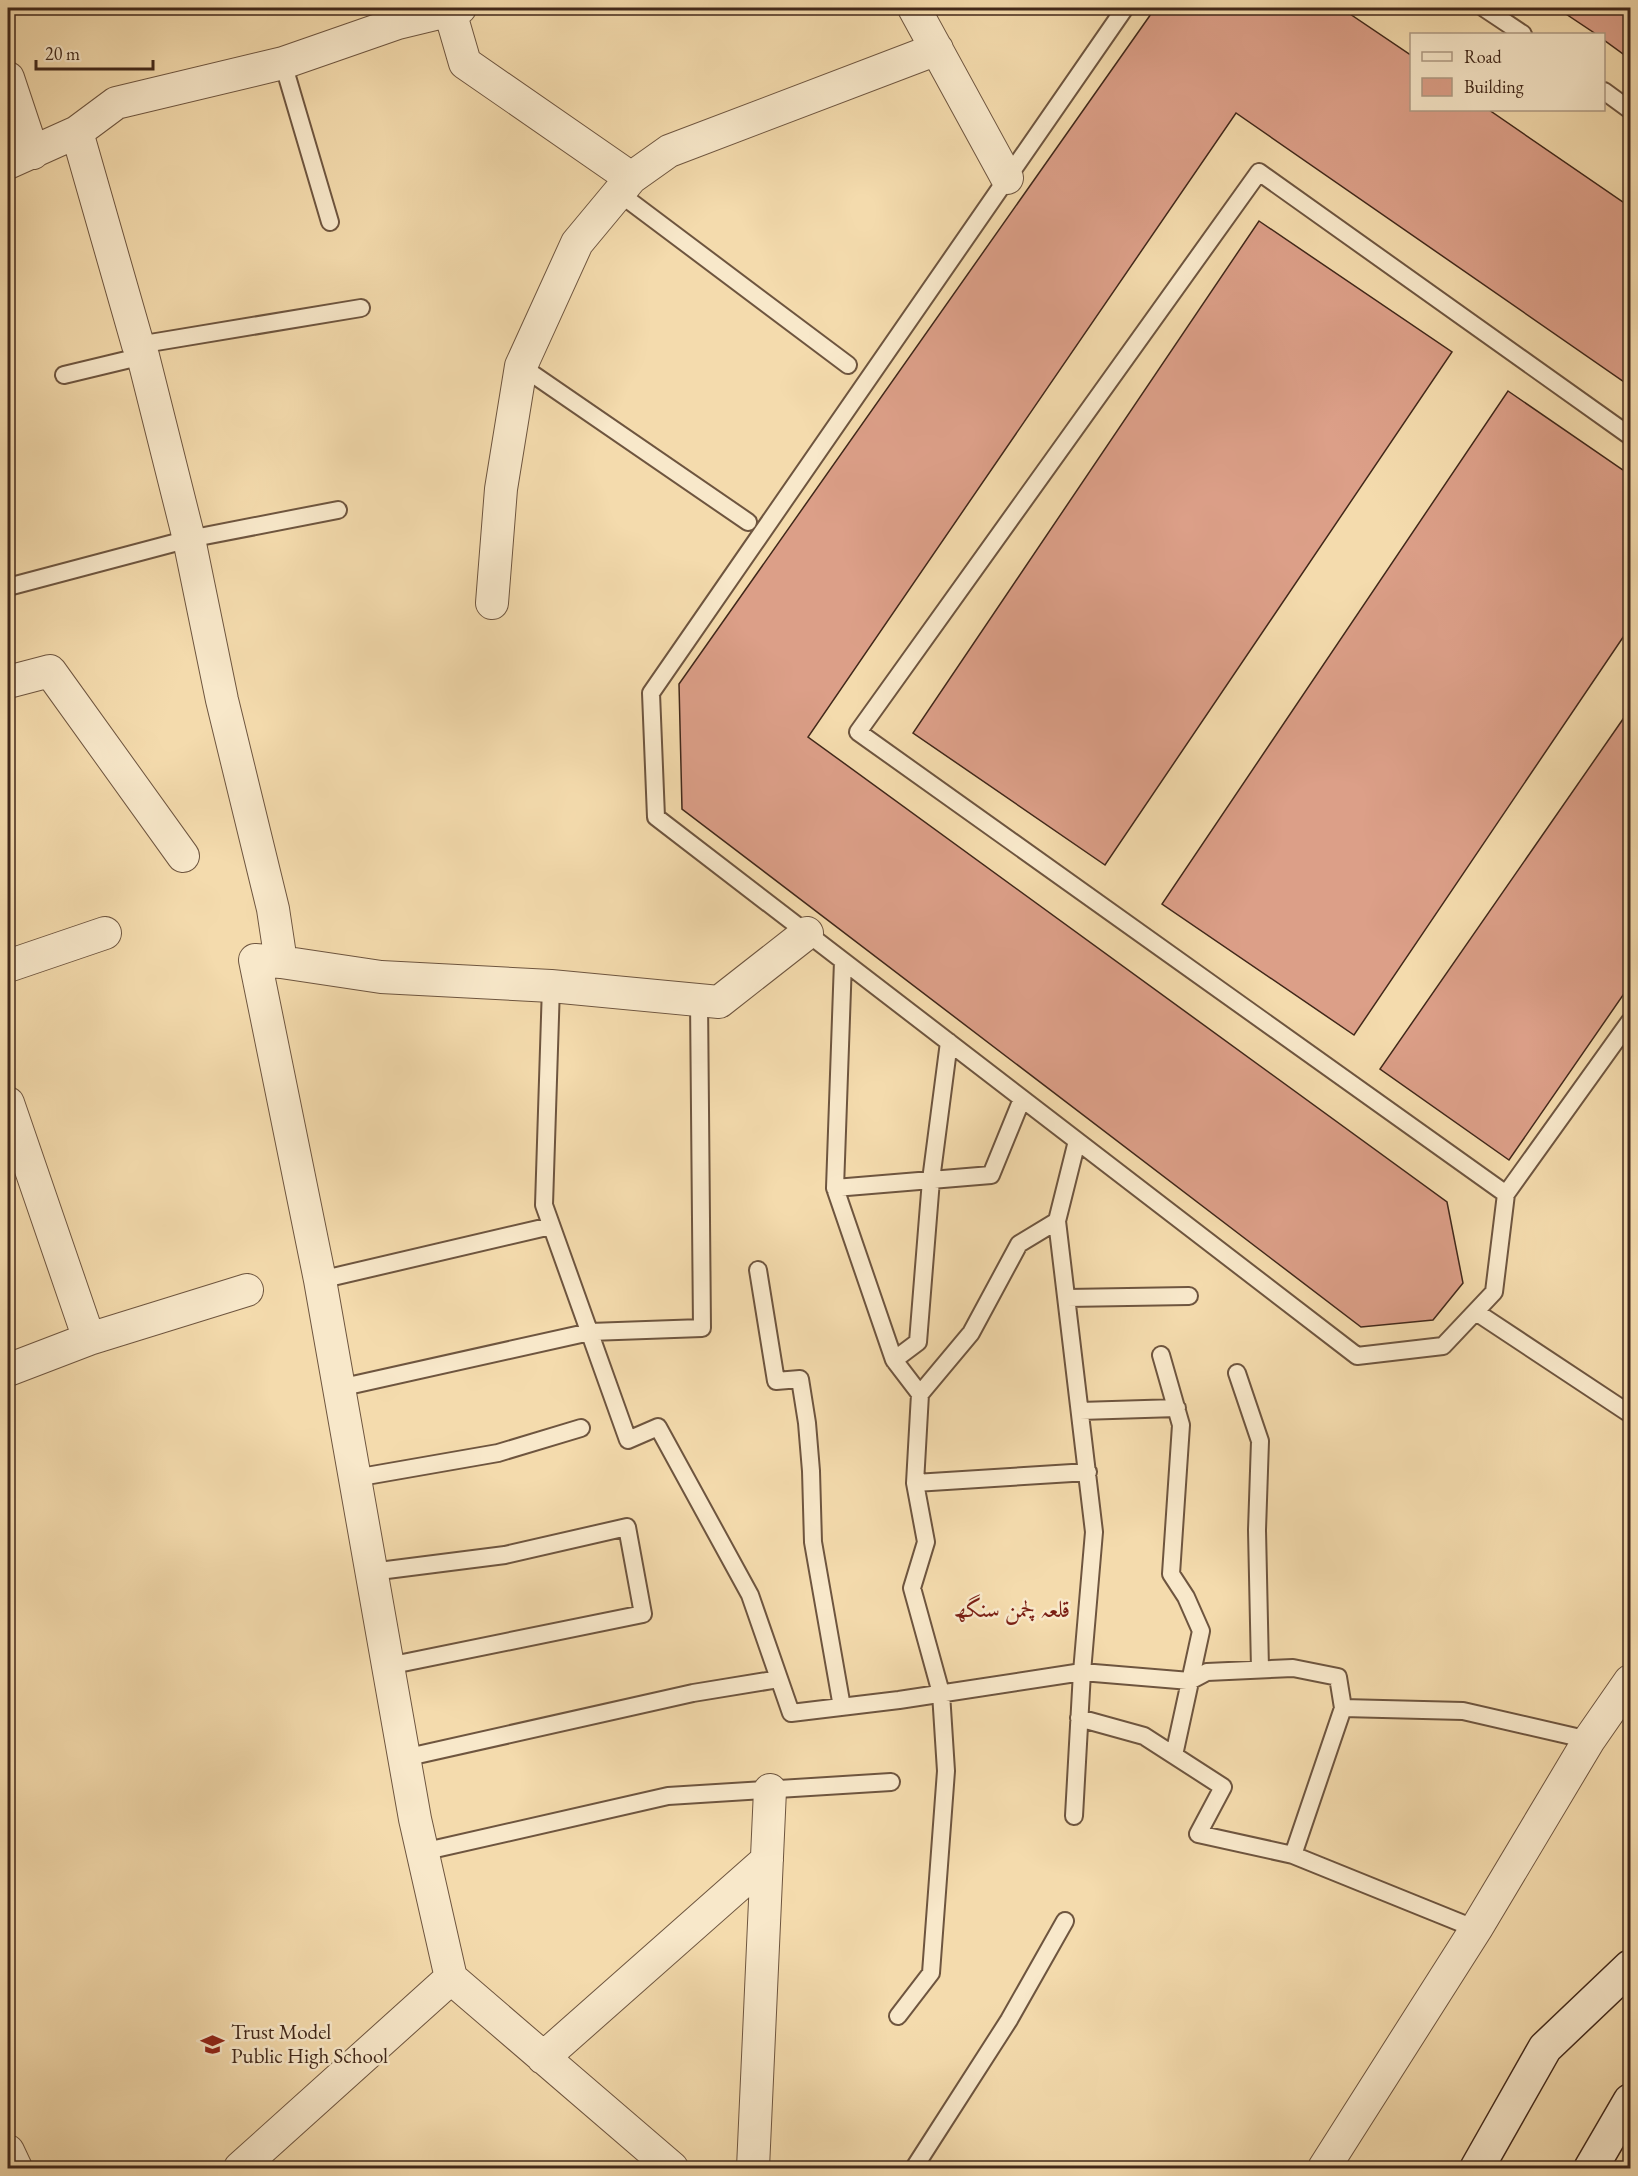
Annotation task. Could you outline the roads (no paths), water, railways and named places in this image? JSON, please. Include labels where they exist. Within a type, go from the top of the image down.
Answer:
[{"type":"main road","points":[[1477,2169],[1545,2048],[1630,1967]]},
{"type":"main road","points":[[1592,2169],[1630,2102]]},
{"type":"street","points":[[8,78],[20,158],[77,132],[116,103],[283,63],[398,23],[453,8],[465,63],[625,186]]},
{"type":"street","points":[[914,8],[1007,178]]},
{"type":"street","points":[[492,603],[501,489],[520,366],[577,243],[625,186],[669,151],[937,50]]},
{"type":"street","points":[[77,132],[141,350],[189,539],[222,700],[273,909],[281,962]]},
{"type":"street","points":[[8,682],[50,670],[183,856]]},
{"type":"street","points":[[8,966],[105,933]]},
{"type":"street","points":[[672,2169],[451,1978],[422,1852],[320,1280],[255,960],[381,977],[551,986],[719,1002],[807,933]]},
{"type":"street","points":[[8,1103],[89,1339]]},
{"type":"street","points":[[8,1370],[89,1339],[247,1290]]},
{"type":"street","points":[[1324,2169],[1476,1929],[1589,1740],[1630,1681]]},
{"type":"street","points":[[753,2169],[770,1790]]},
{"type":"street","points":[[543,2058],[767,1860]]},
{"type":"street","points":[[240,2169],[451,1978]]},
{"type":"street","points":[[8,2151],[16,2169]]},
{"type":"lane","points":[[1125,8],[651,693],[656,818],[1357,1356],[1443,1346],[1494,1292],[1506,1194],[1630,1021]]},
{"type":"lane","points":[[1484,8],[1522,33]]},
{"type":"lane","points":[[283,63],[330,222]]},
{"type":"lane","points":[[1605,92],[1630,110]]},
{"type":"lane","points":[[1506,1194],[858,732],[1259,172],[1630,436]]},
{"type":"lane","points":[[625,186],[848,365]]},
{"type":"lane","points":[[64,375],[141,350],[361,308]]},
{"type":"lane","points":[[520,366],[748,522]]},
{"type":"lane","points":[[8,586],[189,539],[338,510]]},
{"type":"lane","points":[[843,961],[835,1188],[894,1360],[920,1395]]},
{"type":"lane","points":[[551,986],[544,1205],[628,1440],[658,1427],[750,1595],[791,1713],[941,1694],[1082,1672],[1191,1681],[1207,1672],[1293,1668],[1338,1677],[1342,1708],[1293,1855]]},
{"type":"lane","points":[[339,1388],[590,1332],[702,1328],[699,1000]]},
{"type":"lane","points":[[894,1360],[918,1342],[931,1180],[949,1042]]},
{"type":"lane","points":[[835,1188],[991,1175],[1022,1099]]},
{"type":"lane","points":[[1074,1816],[1082,1672],[1094,1532],[1058,1221],[1077,1141]]},
{"type":"lane","points":[[898,2016],[931,1973],[946,1771],[941,1694],[912,1588],[926,1542],[915,1483],[920,1395],[971,1333],[1019,1244],[1058,1221]]},
{"type":"lane","points":[[320,1280],[551,1226]]},
{"type":"lane","points":[[758,1270],[776,1381],[800,1379],[807,1423],[813,1542],[842,1707]]},
{"type":"lane","points":[[1067,1298],[1190,1296]]},
{"type":"lane","points":[[1476,1312],[1630,1414]]},
{"type":"lane","points":[[1161,1355],[1181,1425],[1171,1574],[1186,1598],[1201,1631],[1174,1755]]},
{"type":"lane","points":[[1237,1373],[1260,1441],[1257,1530],[1260,1669]]},
{"type":"lane","points":[[1080,1411],[1177,1408]]},
{"type":"lane","points":[[355,1478],[498,1453],[581,1428]]},
{"type":"lane","points":[[915,1483],[1088,1472]]},
{"type":"lane","points":[[371,1572],[505,1555],[627,1527],[643,1614],[388,1666]]},
{"type":"lane","points":[[404,1758],[693,1693],[779,1679]]},
{"type":"lane","points":[[1342,1708],[1463,1711],[1589,1740]]},
{"type":"lane","points":[[1079,1718],[1144,1736],[1223,1787],[1198,1834],[1293,1855],[1476,1929]]},
{"type":"lane","points":[[422,1852],[668,1796],[891,1782]]},
{"type":"lane","points":[[914,2169],[1009,2020],[1065,1921]]},
{"type":"place","name":"Trust Model Public High School","points":[[213,2044]]},
{"type":"district","name":"قلعہ لچمن سنگھ","points":[[1012,1609]]}]
